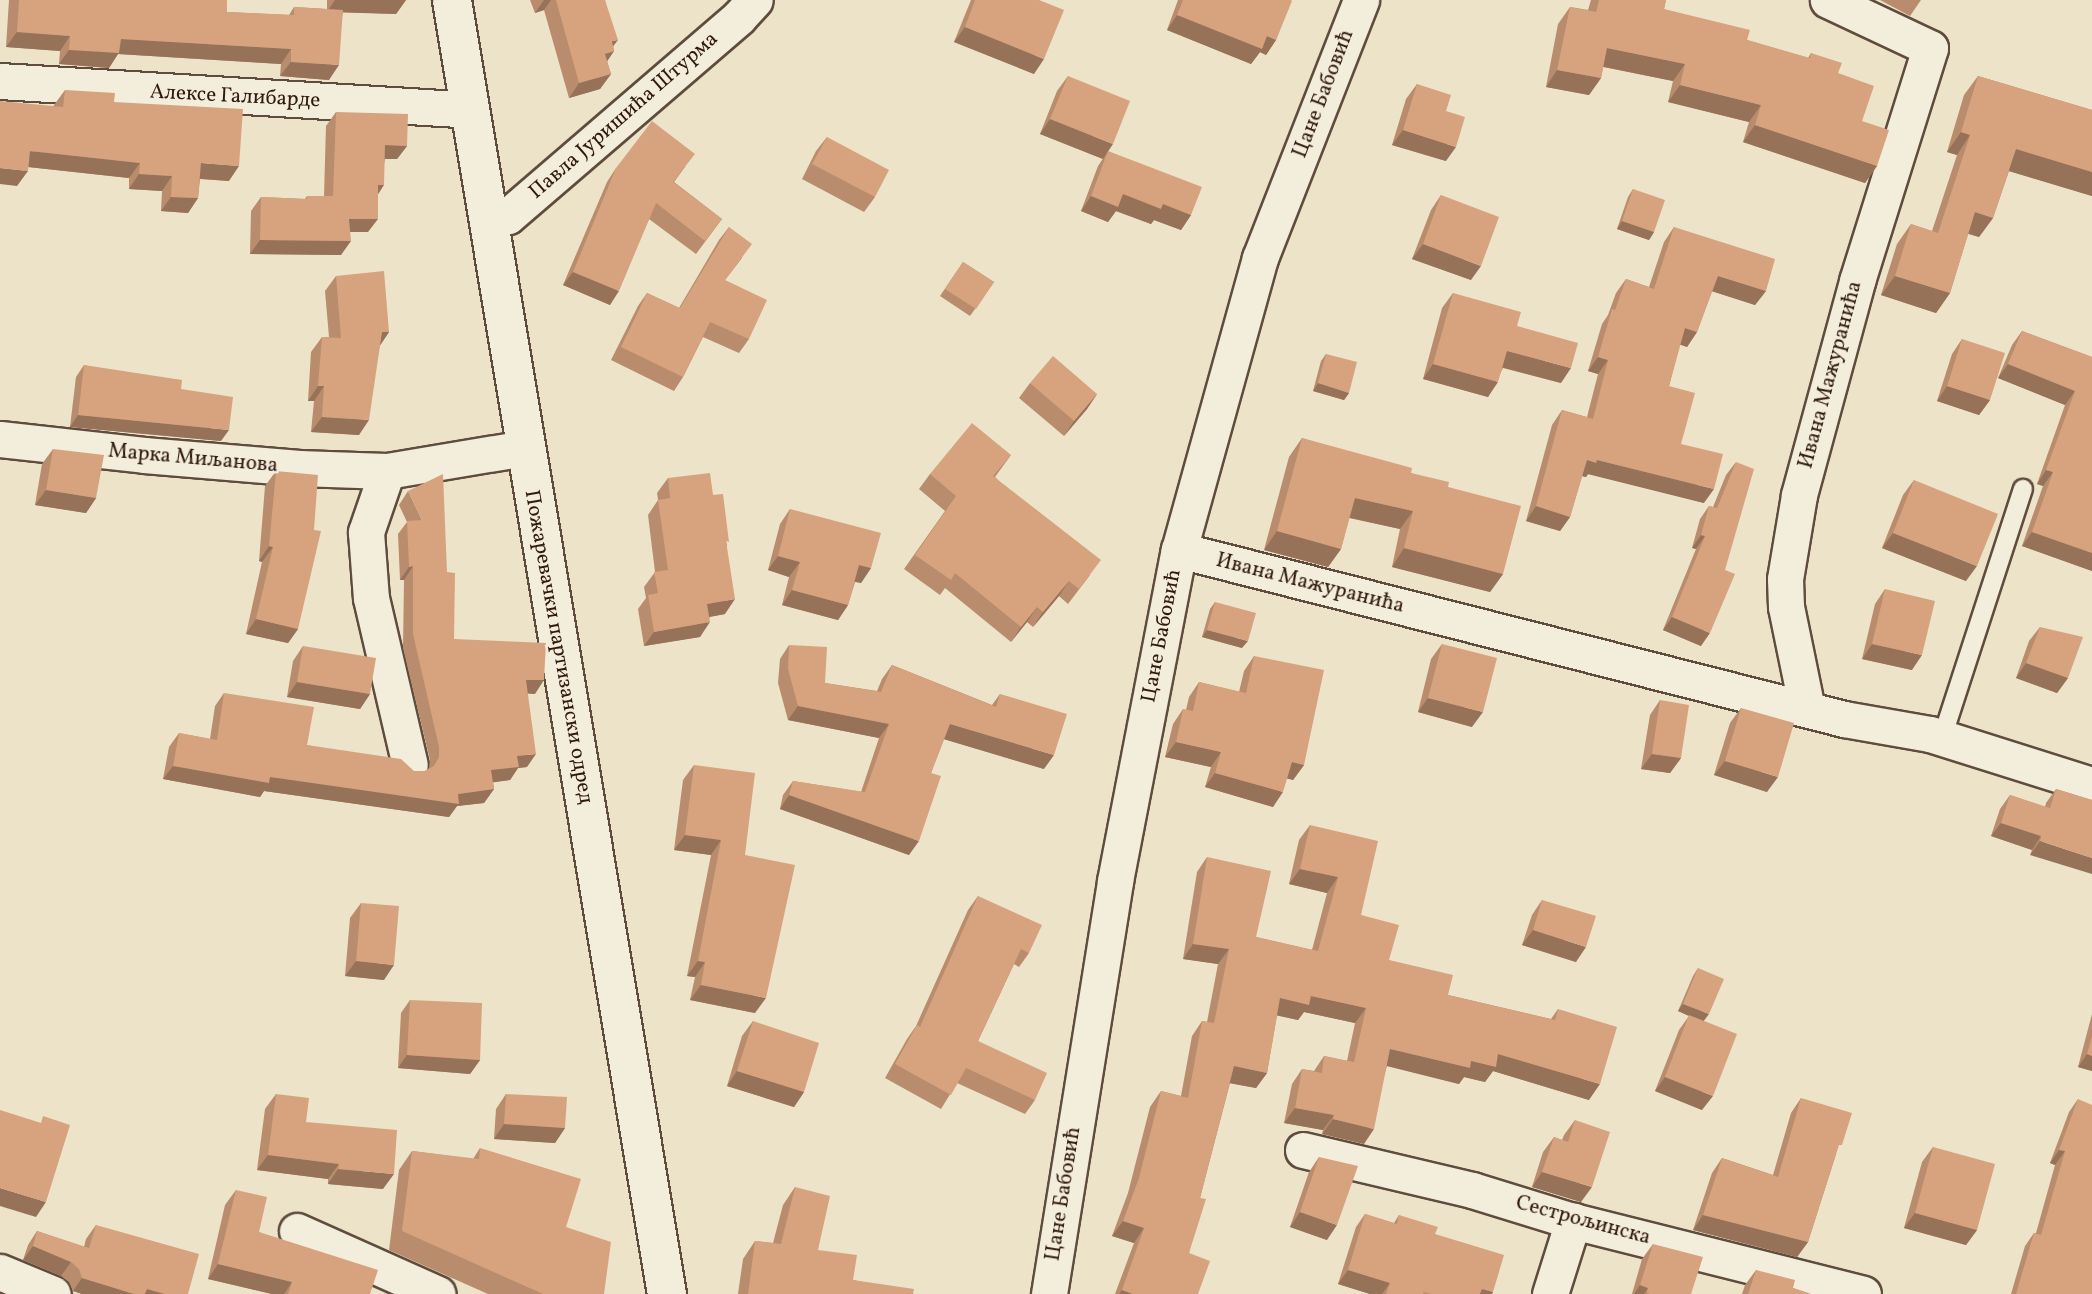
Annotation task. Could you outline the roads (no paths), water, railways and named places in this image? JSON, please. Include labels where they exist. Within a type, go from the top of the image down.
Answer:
[{"type":"street","name":"Пожаревачки партизански одред","points":[[452,0],[667,1294]]},
{"type":"street","name":"Павла Јуришића Штурма","points":[[487,219],[508,216],[739,17],[755,0]]},
{"type":"street","name":"Цане Бабовић","points":[[1049,1294],[1115,881],[1179,551],[1261,258],[1362,0]]},
{"type":"street","name":"Ивана Мажуранића","points":[[1807,709],[1792,640],[1785,588],[1799,495],[1857,281],[1930,48],[1828,0]]},
{"type":"street","name":"Алексе Галибарде","points":[[0,81],[470,110]]},
{"type":"street","name":"Марка Миљанова","points":[[0,439],[299,468],[387,471],[525,447]]},
{"type":"street","points":[[387,471],[366,532],[371,598],[410,765]]},
{"type":"street","name":"Ивана Мажуранића","points":[[1179,551],[1807,709],[1942,738],[2092,785]]},
{"type":"street","name":"Сестрољинска","points":[[1303,1150],[1472,1190],[1573,1221],[1863,1294]]},
{"type":"street","points":[[1550,1294],[1573,1221]]},
{"type":"street","points":[[296,1231],[438,1294]]},
{"type":"street","points":[[0,1272],[53,1294]]},
{"type":"street","points":[[0,1281],[2,1294]]},
{"type":"lane","points":[[1942,738],[2023,489]]}]
